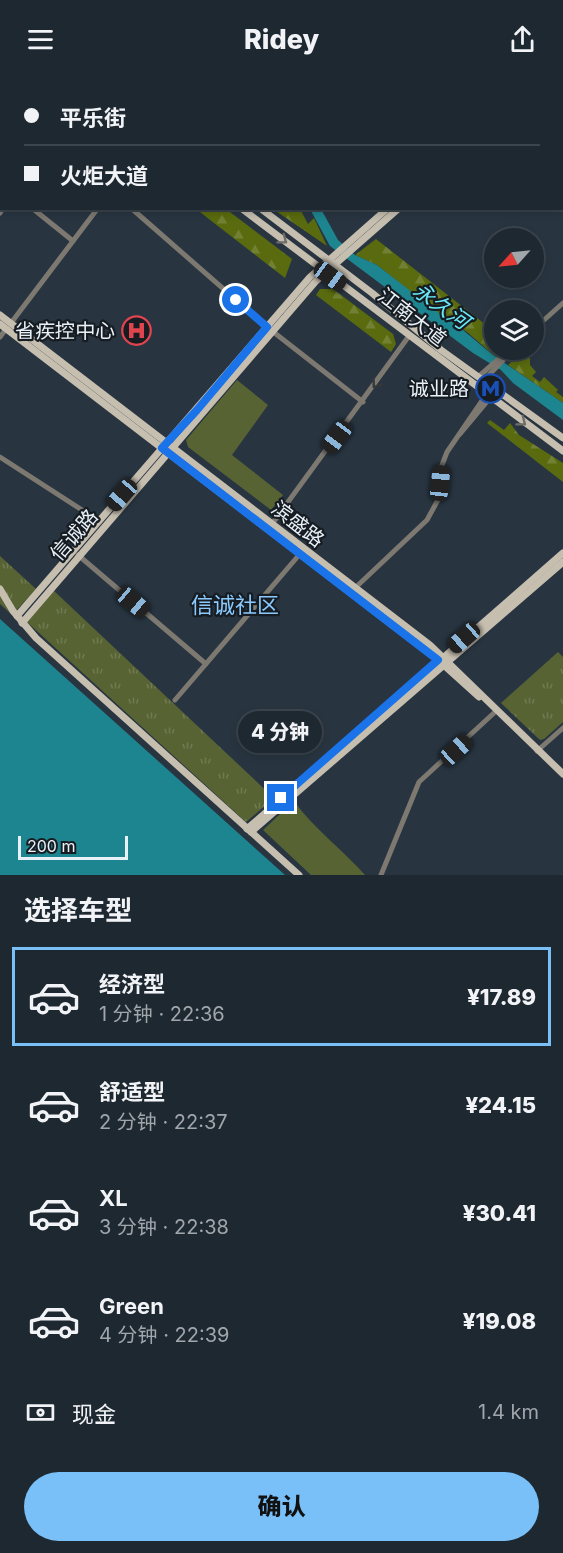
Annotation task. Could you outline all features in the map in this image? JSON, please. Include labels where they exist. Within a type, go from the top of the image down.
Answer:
[{"type":"main road","name":"江南大道","points":[[244,210],[488,397],[563,451]]},
{"type":"main road","name":"江南大道","points":[[263,210],[480,379],[563,438]]},
{"type":"main road","name":"信诚路","points":[[362,234],[386,210]]},
{"type":"main road","name":"信诚路","points":[[19,620],[99,521],[322,270],[362,234],[396,210]]},
{"type":"main road","name":"滨盛路","points":[[0,315],[6,325],[355,588],[447,664],[563,776]]},
{"type":"main road","name":"信诚路","points":[[19,620],[78,555],[167,447]]},
{"type":"main road","name":"滨盛路","points":[[167,447],[299,555],[440,658]]},
{"type":"main road","points":[[249,830],[440,658],[563,553]]},
{"type":"main road","points":[[249,830],[447,664],[563,562]]},
{"type":"main road","points":[[0,589],[19,620],[36,638],[299,875]]},
{"type":"main road","name":"滨盛路","points":[[447,664],[495,712],[538,750]]},
{"type":"street","points":[[34,210],[73,241]]},
{"type":"street","points":[[0,337],[6,325],[96,210]]},
{"type":"street","points":[[133,210],[270,329],[363,402]]},
{"type":"street","points":[[544,321],[563,303]]},
{"type":"street","points":[[272,524],[409,336]]},
{"type":"street","points":[[480,379],[501,360]]},
{"type":"street","points":[[355,588],[427,520],[439,498],[442,465],[447,452],[488,397]]},
{"type":"street","points":[[0,457],[99,521]]},
{"type":"street","points":[[78,555],[206,664]]},
{"type":"street","points":[[175,700],[299,555]]},
{"type":"street","points":[[381,875],[419,782],[495,712]]},
{"type":"street","points":[[538,750],[563,728]]},
{"type":"green space","points":[[197,210],[227,210],[292,259],[285,278]]},
{"type":"green space","points":[[274,210],[301,210],[308,224],[314,218],[327,246]]},
{"type":"green space","points":[[376,239],[484,323],[484,347],[377,265],[355,255]]},
{"type":"green space","points":[[320,289],[333,289],[393,334],[396,344],[391,352],[316,295]]},
{"type":"green space","points":[[513,360],[530,360],[530,365],[536,372],[532,376],[540,382],[544,377],[558,390],[556,392],[563,397],[563,403],[508,365]]},
{"type":"green space","points":[[237,380],[268,405],[232,455],[283,495],[271,510],[188,447],[186,440]]},
{"type":"green space","points":[[490,420],[504,430],[510,423],[519,435],[563,463],[563,482],[487,423]]},
{"type":"green space","points":[[0,556],[36,589],[12,615],[0,604]]},
{"type":"green space","points":[[53,590],[274,798],[246,822],[27,622]]},
{"type":"green space","points":[[558,652],[563,657],[563,722],[540,740],[501,703]]},
{"type":"green space","points":[[294,801],[310,821],[365,875],[311,875],[263,830]]},
{"type":"water","points":[[311,210],[322,210],[338,240],[355,255],[377,265],[484,348],[484,360],[330,246]]},
{"type":"water","points":[[485,360],[500,360],[563,403],[563,420],[513,383],[501,370]]},
{"type":"water","points":[[0,619],[285,875],[0,875]]},
{"type":"place","name":"省疾控中心","points":[[136,331]]},
{"type":"place","name":"诚业路","points":[[490,389]]},
{"type":"district","name":"信诚社区","points":[[235,605]]},
{"type":"route","points":[[236,300],[267,327],[175,436],[162,448],[373,613],[438,660],[281,798]]},
{"type":"water label","name":"永久河","points":[[441,306]]}]
